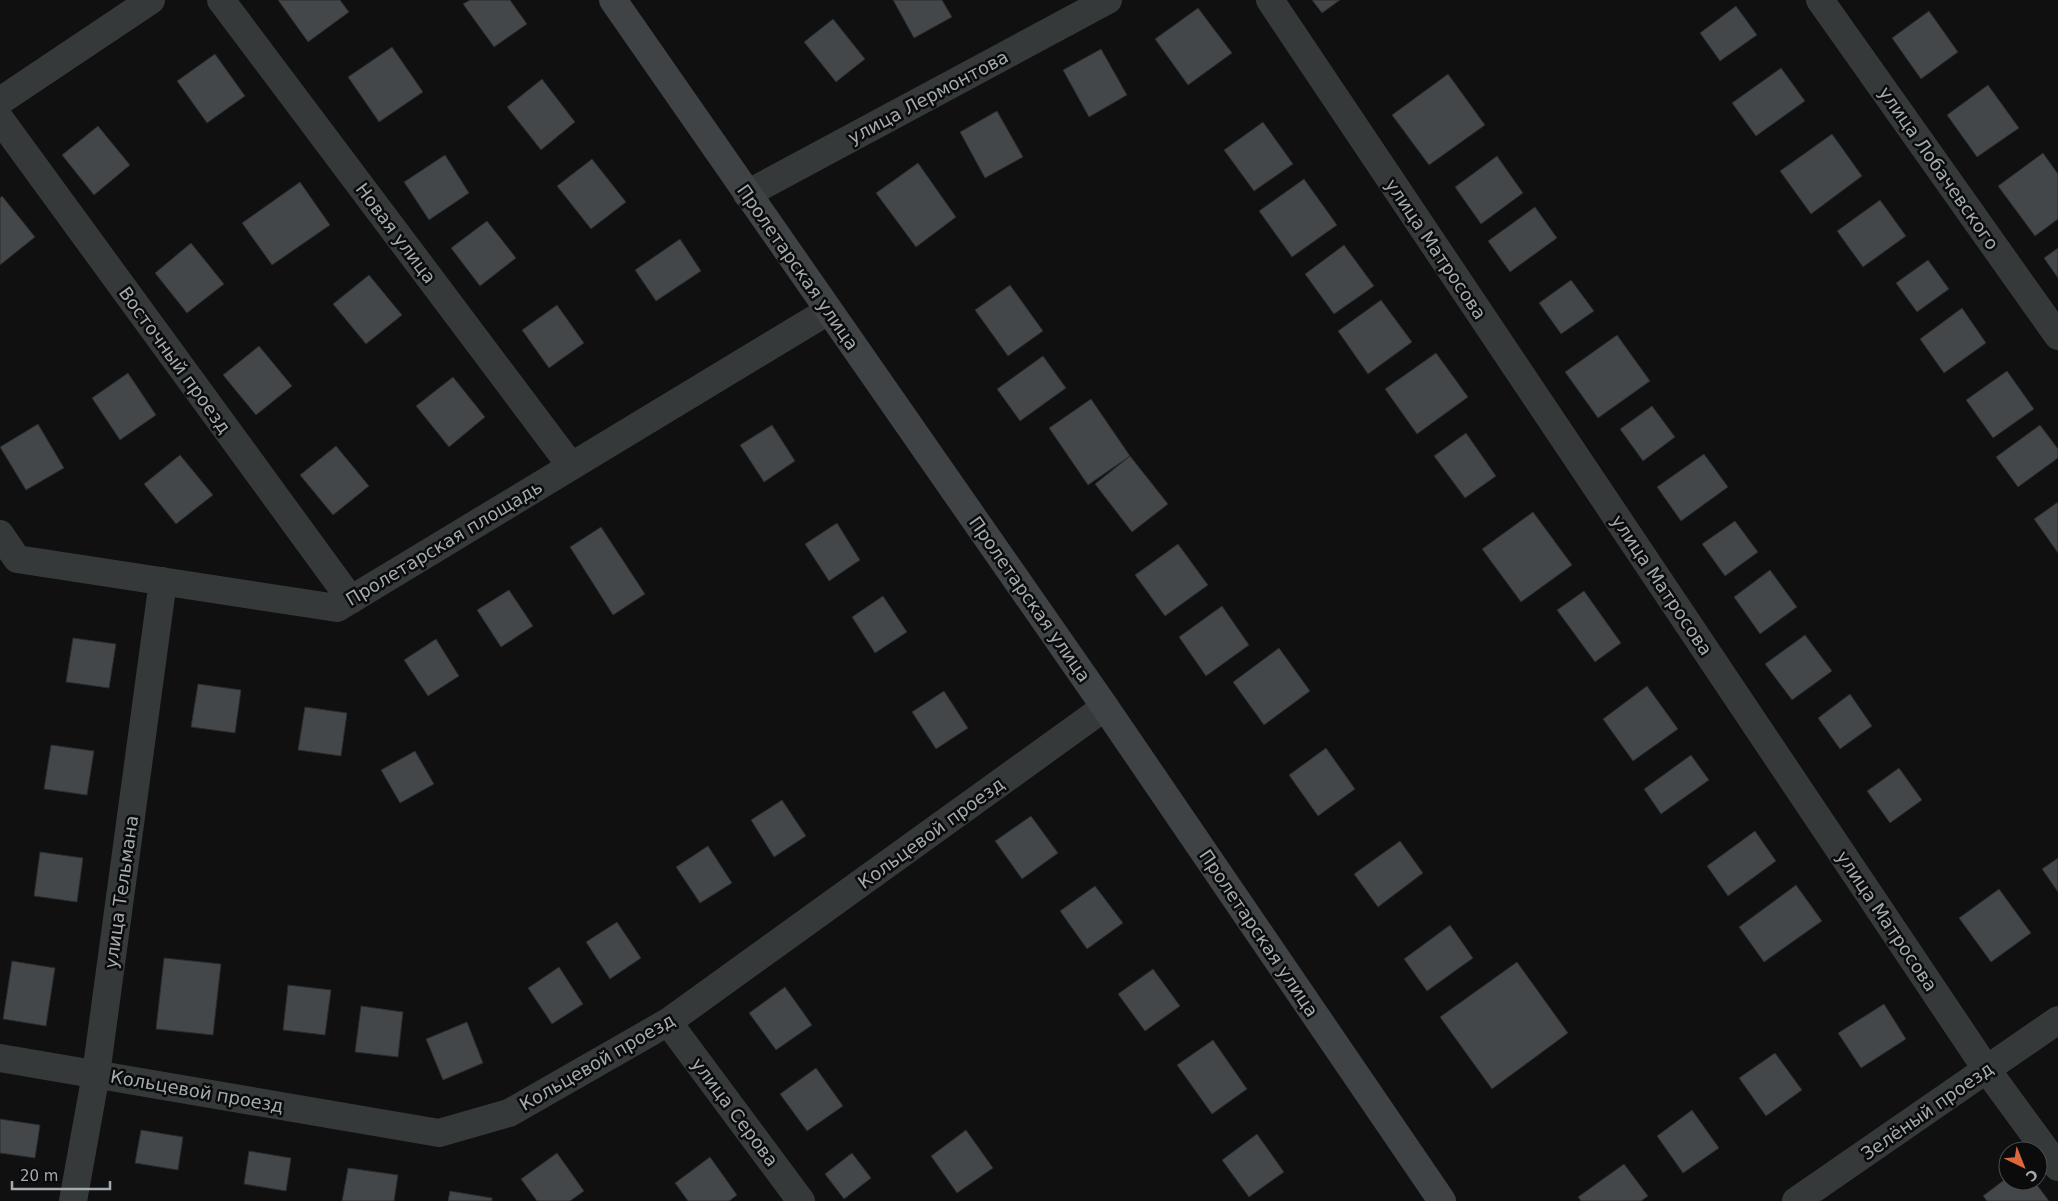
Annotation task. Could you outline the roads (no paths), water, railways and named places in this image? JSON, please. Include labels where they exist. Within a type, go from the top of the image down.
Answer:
[{"type":"street","points":[[0,102],[151,0]]},
{"type":"street","name":"Новая улица","points":[[221,0],[571,466]]},
{"type":"street","name":"Пролетарская улица","points":[[613,0],[1105,707],[1442,1201]]},
{"type":"street","name":"улица Лермонтова","points":[[747,194],[1108,0]]},
{"type":"street","name":"улица Матросова","points":[[1270,0],[1987,1070],[2058,1167]]},
{"type":"street","name":"улица Лобачевского","points":[[1820,0],[2058,336]]},
{"type":"street","name":"Восточный проезд","points":[[0,119],[351,600]]},
{"type":"street","name":"Пролетарская площадь","points":[[0,534],[18,559],[337,608],[828,311]]},
{"type":"street","name":"улица Тельмана","points":[[73,1201],[96,1074],[163,581]]},
{"type":"street","name":"Кольцевой проезд","points":[[0,1058],[439,1132],[509,1113],[668,1022],[1105,707]]},
{"type":"street","name":"Зелёный проезд","points":[[1796,1201],[2058,1020]]},
{"type":"street","name":"улица Серова","points":[[668,1022],[801,1201]]}]
